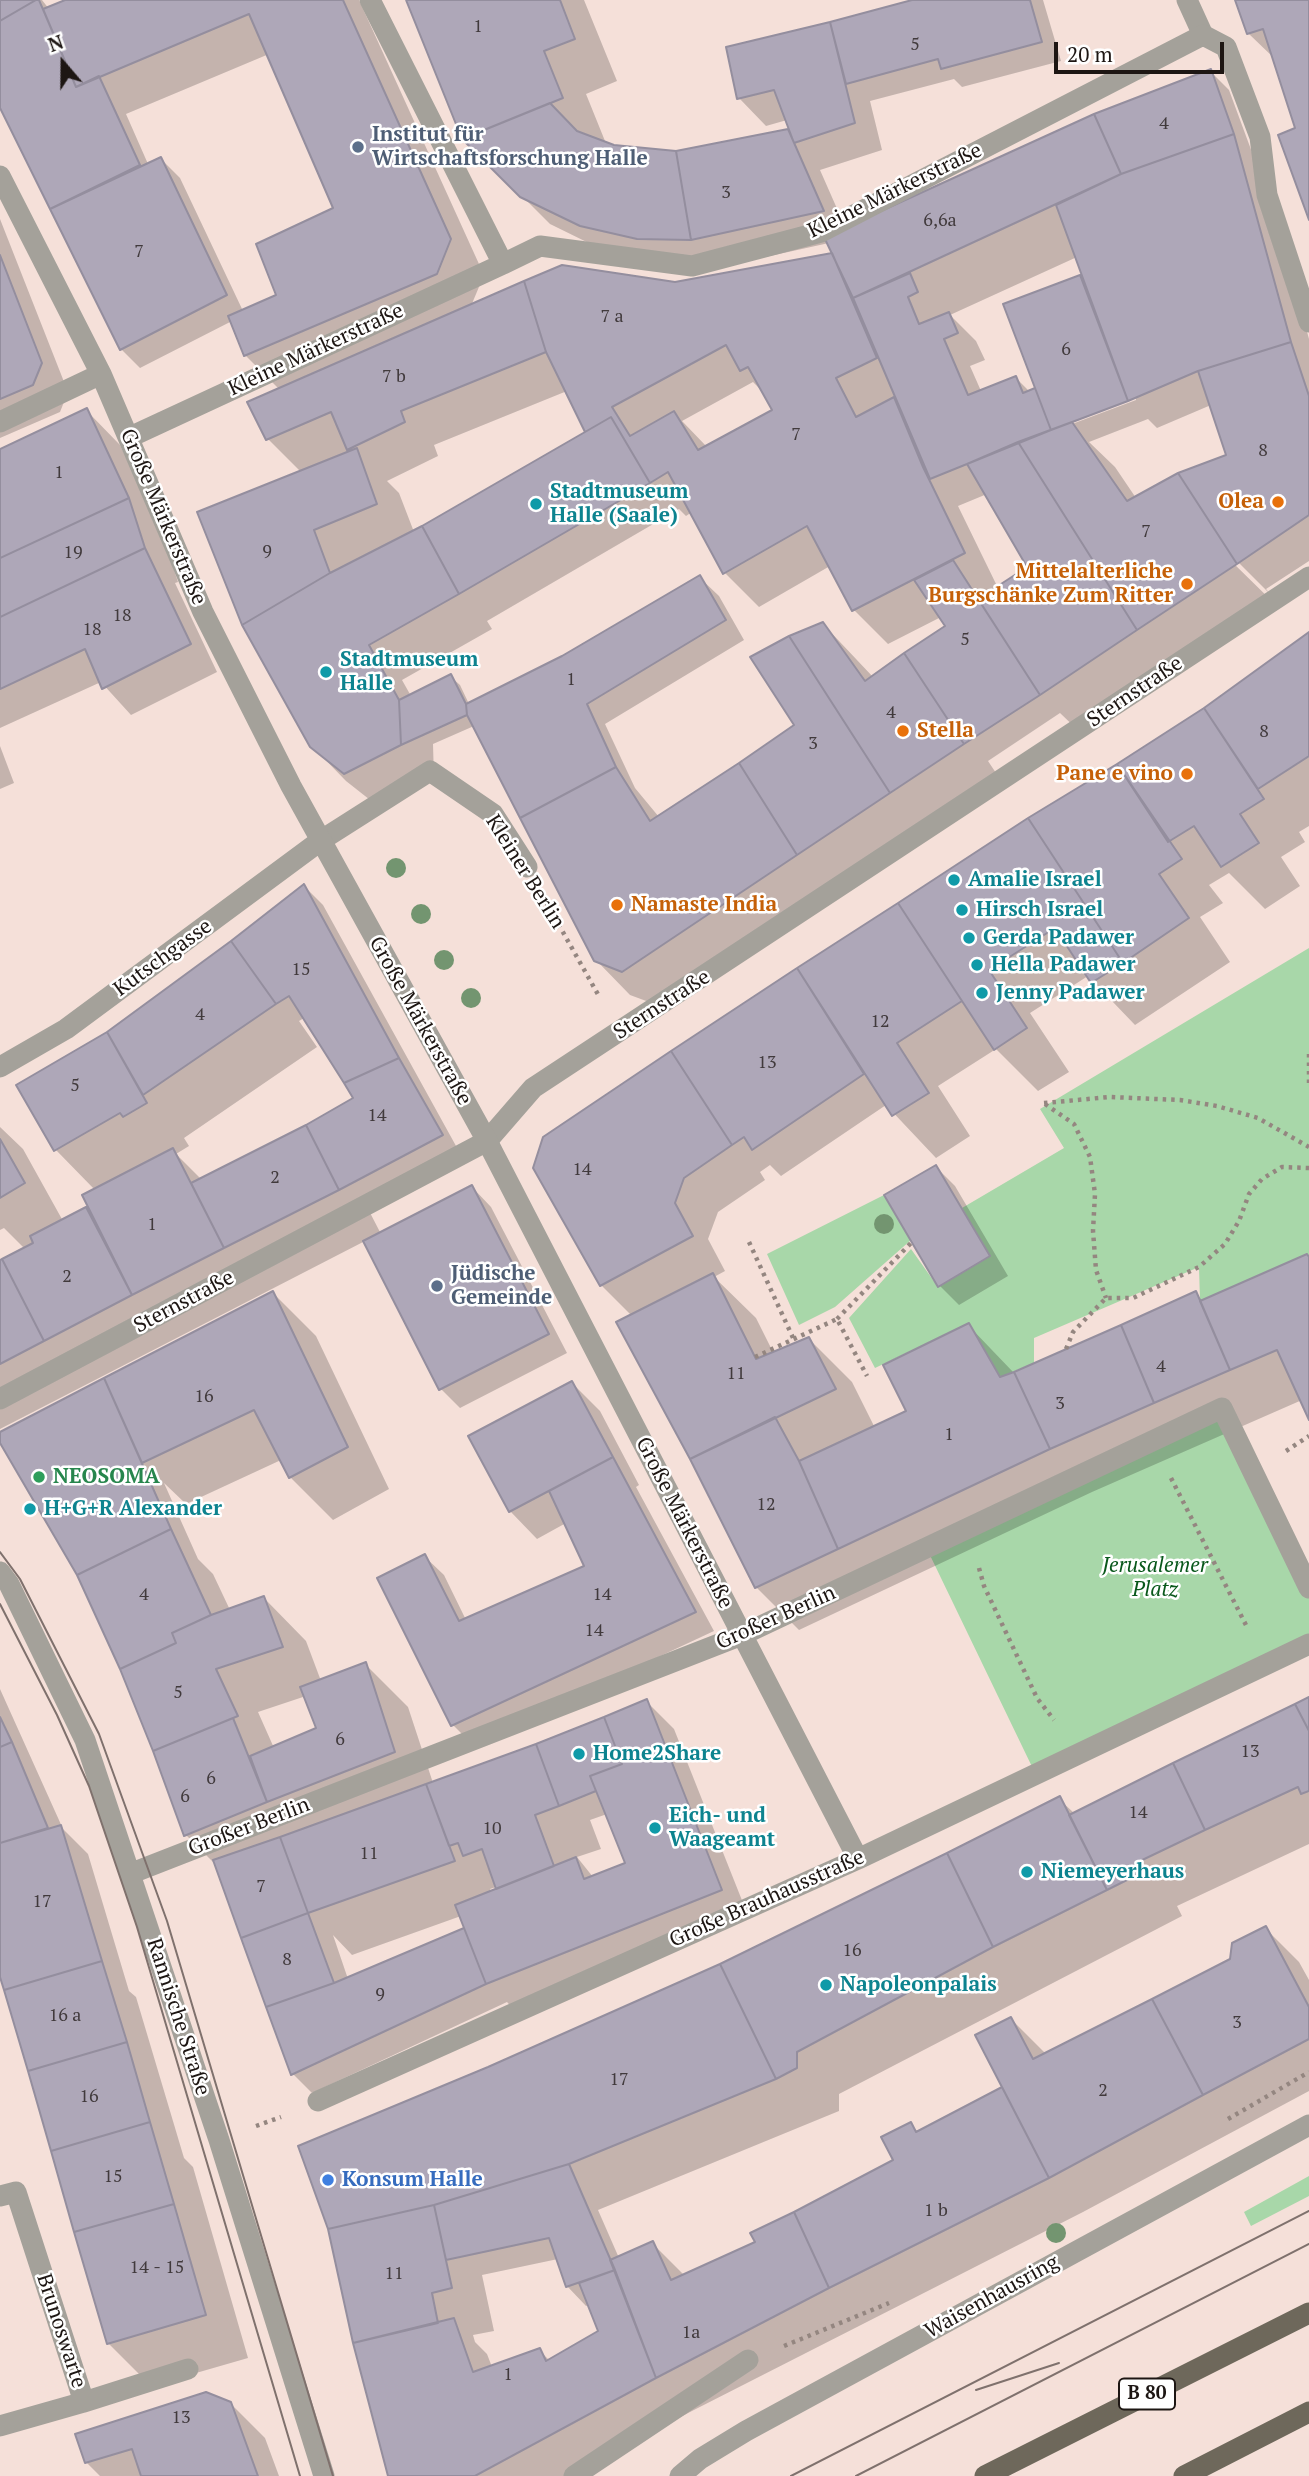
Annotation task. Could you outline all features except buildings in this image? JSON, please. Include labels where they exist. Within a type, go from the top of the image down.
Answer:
[{"type":"main road","name":"B 80","points":[[985,2476],[1309,2313]]},
{"type":"main road","points":[[1184,2476],[1309,2412]]},
{"type":"street","points":[[370,0],[503,264]]},
{"type":"street","points":[[1187,0],[1203,36],[1226,47],[1260,137],[1267,195],[1309,322]]},
{"type":"street","name":"Kleine Märkerstraße","points":[[130,437],[540,246],[692,266],[821,232],[1203,36]]},
{"type":"street","name":"Große Märkerstraße","points":[[0,176],[101,374],[203,611],[320,841],[487,1141],[859,1859]]},
{"type":"street","points":[[0,422],[101,374]]},
{"type":"street","name":"Sternstraße","points":[[0,1399],[487,1141],[533,1088],[619,1034],[1309,577]]},
{"type":"street","name":"Kleiner Berlin","points":[[320,841],[430,771],[493,814],[527,867]]},
{"type":"street","name":"Kutschgasse","points":[[0,1067],[66,1029],[320,841]]},
{"type":"street","name":"Großer Berlin","points":[[132,1872],[742,1635],[1222,1408],[1309,1588]]},
{"type":"street","name":"Rannische Straße","points":[[0,1572],[9,1584],[85,1740],[132,1872],[324,2476]]},
{"type":"street","name":"Große Brauhausstraße","points":[[318,2101],[859,1859],[1309,1644]]},
{"type":"street","name":"Waisenhausring","points":[[680,2476],[700,2459],[746,2431],[1309,2124]]},
{"type":"street","name":"Brunoswarte","points":[[0,2196],[16,2192],[84,2402],[0,2426]]},
{"type":"street","points":[[574,2476],[748,2360]]},
{"type":"street","points":[[84,2402],[188,2369]]},
{"type":"path","name":"Kleiner Berlin","points":[[527,867],[619,1034]]},
{"type":"path","points":[[1309,1054],[1309,1083]]},
{"type":"path","points":[[1106,1298],[1096,1270],[1093,1231],[1095,1194],[1090,1157],[1074,1124],[1044,1103],[1110,1097],[1180,1100],[1217,1106],[1258,1118],[1309,1147]]},
{"type":"path","points":[[1066,1349],[1073,1332],[1106,1298],[1133,1298],[1199,1267],[1225,1244],[1239,1221],[1249,1194],[1262,1178],[1282,1167],[1309,1167]]},
{"type":"path","points":[[749,1242],[794,1339]]},
{"type":"path","points":[[755,1357],[837,1319],[912,1242]]},
{"type":"path","points":[[837,1319],[867,1376]]},
{"type":"path","points":[[1151,1440],[1266,1665]]},
{"type":"path","points":[[969,1529],[984,1586],[1037,1698],[1080,1754]]},
{"type":"path","points":[[219,2140],[318,2101]]},
{"type":"green space","points":[[1309,948],[1309,1257],[1307,1254],[1200,1301],[1199,1267],[1034,1338],[1034,1363],[1000,1377],[969,1323],[875,1368],[849,1318],[911,1249],[938,1287],[990,1256],[962,1208],[1064,1148],[1040,1109]]},
{"type":"green space","points":[[884,1195],[911,1240],[835,1307],[799,1325],[767,1254]]},
{"type":"green space","name":"Jerusalemer Platz","points":[[1222,1408],[1309,1588],[1309,1644],[1036,1775],[927,1549]]},
{"type":"green space","points":[[1309,2176],[1309,2196],[1251,2226],[1244,2212]]},
{"type":"tram line","points":[[0,1552],[20,1579],[99,1734],[167,1921],[333,2476]]},
{"type":"tram line","points":[[0,1604],[57,1715],[89,1786],[137,1927],[300,2476]]},
{"type":"tram line","points":[[791,2476],[1309,2211]]},
{"type":"tram line","points":[[856,2476],[1309,2244]]},
{"type":"tram line","points":[[976,2390],[1059,2363]]},
{"type":"place","name":"Institut für Wirtschaftsforschung Halle","points":[[358,147]]},
{"type":"place","name":"Olea","points":[[1278,502]]},
{"type":"place","name":"Stadtmuseum Halle (Saale)","points":[[536,504]]},
{"type":"place","name":"Mittelalterliche Burgschänke Zum Ritter","points":[[1187,584]]},
{"type":"place","name":"Stadtmuseum Halle","points":[[326,672]]},
{"type":"place","name":"Stella","points":[[903,731]]},
{"type":"place","name":"Pane e vino","points":[[1187,774]]},
{"type":"place","name":"Amalie Israel","points":[[954,880]]},
{"type":"place","name":"Namaste India","points":[[617,905]]},
{"type":"place","name":"Hirsch Israel","points":[[962,910]]},
{"type":"place","name":"Gerda Padawer","points":[[969,938]]},
{"type":"place","name":"Hella Padawer","points":[[977,965]]},
{"type":"place","name":"Jenny Padawer","points":[[982,993]]},
{"type":"place","name":"Jüdische Gemeinde","points":[[437,1286]]},
{"type":"place","name":"NEOSOMA","points":[[39,1477]]},
{"type":"place","name":"H+G+R Alexander","points":[[30,1509]]},
{"type":"place","name":"Home2Share","points":[[579,1754]]},
{"type":"place","name":"Eich- und Waageamt","points":[[655,1828]]},
{"type":"place","name":"Niemeyerhaus","points":[[1027,1872]]},
{"type":"place","name":"Napoleonpalais","points":[[826,1985]]},
{"type":"place","name":"Konsum Halle","points":[[328,2180]]}]
